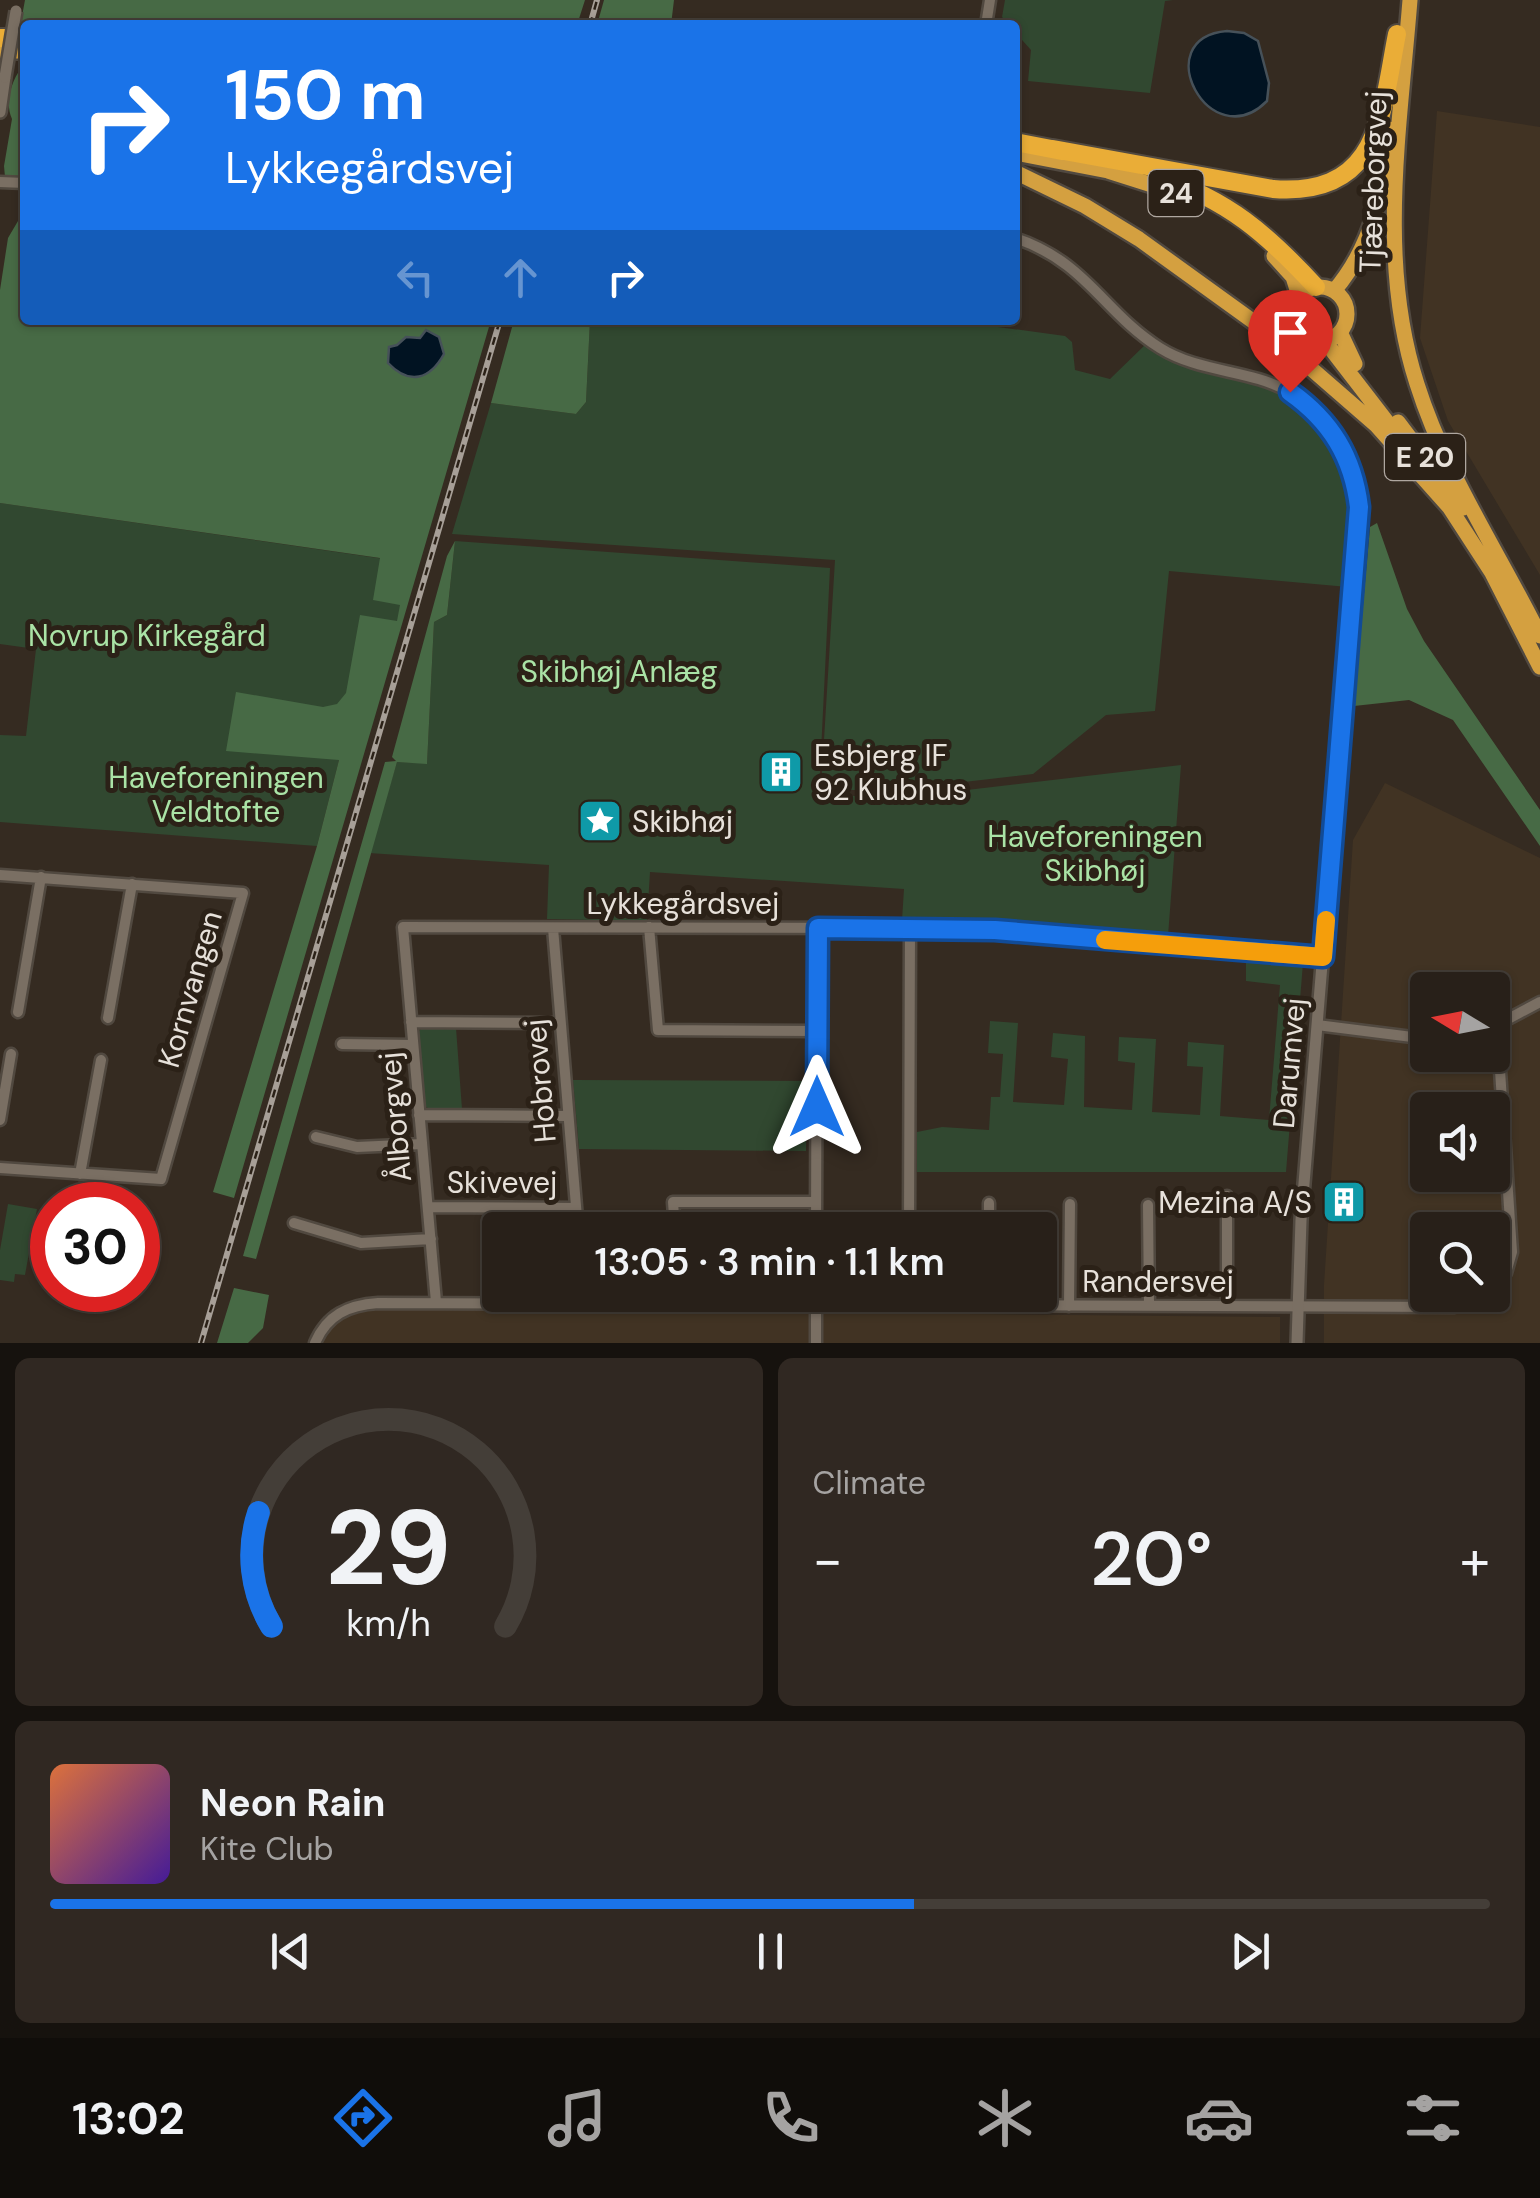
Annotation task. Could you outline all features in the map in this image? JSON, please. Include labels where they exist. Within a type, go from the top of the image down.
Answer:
[{"type":"highway","points":[[1323,293],[1368,236],[1382,188],[1400,0]]},
{"type":"highway","name":"Tjæreborgvej","points":[[1410,0],[1398,138],[1395,256],[1399,307],[1410,359],[1433,429],[1540,636]]},
{"type":"highway","points":[[1020,143],[1273,189],[1300,190],[1330,182],[1357,165],[1378,131],[1398,34]]},
{"type":"highway","points":[[1323,293],[1367,258],[1382,222],[1398,138]]},
{"type":"highway","points":[[1053,149],[1144,172],[1222,204],[1271,239],[1347,314],[1340,332],[1324,340]]},
{"type":"highway","name":"24","points":[[1020,153],[1108,171],[1196,200],[1237,224],[1270,251],[1293,277],[1323,293]]},
{"type":"highway","name":"E 20","points":[[1020,174],[1113,223],[1192,275],[1262,328],[1376,425],[1450,508]]},
{"type":"highway","name":"E 20","points":[[1323,293],[1293,309],[1294,324],[1303,336],[1324,340],[1436,485],[1509,604],[1540,667]]},
{"type":"highway","name":"Tjæreborgvej","points":[[1340,332],[1355,364],[1444,480],[1513,581]]},
{"type":"street","points":[[0,112],[16,6]]},
{"type":"street","points":[[1020,240],[1046,249],[1078,271],[1140,332],[1168,352],[1197,364],[1260,378],[1290,392]]},
{"type":"street","name":"Darumvej","points":[[1290,392],[1314,410],[1337,438],[1353,474],[1359,507],[1300,1238],[1297,1343]]},
{"type":"street","name":"Kornvangen","points":[[0,875],[243,893],[161,1178],[0,1168]]},
{"type":"street","points":[[18,1012],[42,877]]},
{"type":"street","points":[[108,1018],[132,884]]},
{"type":"street","points":[[649,927],[658,1030],[817,1031]]},
{"type":"street","name":"Lykkegårdsvej","points":[[402,928],[995,930],[1323,957]]},
{"type":"street","name":"Ålborgvej","points":[[402,928],[436,1302]]},
{"type":"street","name":"Hobrovej","points":[[552,928],[576,1212]]},
{"type":"street","points":[[816,1212],[818,928]]},
{"type":"street","points":[[909,1212],[910,928]]},
{"type":"street","points":[[1510,1018],[1540,1002]]},
{"type":"street","points":[[411,1022],[560,1023]]},
{"type":"street","points":[[1317,1025],[1410,1037]]},
{"type":"street","points":[[342,1044],[413,1045]]},
{"type":"street","points":[[0,1120],[11,1054]]},
{"type":"street","points":[[80,1174],[100,1060]]},
{"type":"street","points":[[1498,1072],[1509,1212]]},
{"type":"street","points":[[420,1116],[568,1116]]},
{"type":"street","points":[[316,1138],[357,1147],[422,1144]]},
{"type":"street","points":[[1227,1196],[1227,1306]]},
{"type":"street","points":[[674,1212],[673,1202],[816,1202]]},
{"type":"street","points":[[989,1203],[989,1212]]},
{"type":"street","points":[[1068,1306],[1070,1204]]},
{"type":"street","points":[[1148,1205],[1149,1306]]},
{"type":"street","name":"Skivevej","points":[[428,1207],[576,1208]]},
{"type":"street","points":[[294,1223],[361,1243],[431,1239]]},
{"type":"street","points":[[1510,1225],[1510,1259]]},
{"type":"street","name":"Randersvej","points":[[315,1343],[330,1320],[349,1307],[482,1301]]},
{"type":"street","name":"Randersvej","points":[[1057,1305],[1410,1308]]},
{"type":"street","points":[[816,1312],[816,1343]]},
{"type":"shaded area","points":[[1437,111],[1540,127],[1540,575],[1448,421],[1420,338]]},
{"type":"shaded area","points":[[1385,783],[1540,858],[1540,1343],[1324,1343],[1324,1285],[1353,840]]},
{"type":"shaded area","points":[[361,1308],[1280,1317],[1280,1343],[323,1343],[335,1322]]},
{"type":"green space","points":[[25,0],[585,0],[579,20],[21,20]]},
{"type":"green space","points":[[604,0],[674,0],[672,20],[598,20]]},
{"type":"green space","points":[[1005,0],[1173,0],[1165,1],[1150,93],[1028,81],[1031,50],[1020,38],[1020,20],[1002,17]]},
{"type":"green space","points":[[20,69],[20,177],[5,177],[12,119],[9,98]]},
{"type":"green space","points":[[18,221],[20,325],[490,325],[234,1198],[213,1192],[339,760],[226,751],[236,692],[323,707],[337,704],[346,693],[360,615],[397,621],[400,605],[373,600],[380,558],[0,503],[0,290],[8,238]]},
{"type":"green space","points":[[513,325],[590,325],[586,402],[576,414],[491,403]]},
{"type":"green space","name":"Skibhøj","points":[[590,325],[984,325],[1065,336],[1072,342],[1075,370],[1110,379],[1147,343],[1196,370],[1262,385],[1293,401],[1316,420],[1333,443],[1349,495],[1348,587],[1169,571],[1155,711],[1106,715],[1033,774],[886,791],[821,789],[835,560],[452,534],[491,403],[576,414],[586,402]]},
{"type":"green space","name":"Novrup Kirkegård","points":[[0,503],[419,564],[360,761],[339,760],[317,846],[0,822],[0,735],[26,736],[36,649],[0,644]]},
{"type":"green space","points":[[1377,523],[1407,609],[1424,641],[1540,810],[1540,846],[1453,720],[1409,700],[1354,706],[1370,527]]},
{"type":"green space","points":[[455,541],[830,568],[819,793],[890,799],[1181,765],[1168,936],[902,920],[904,889],[650,872],[647,921],[547,919],[549,865],[369,853],[397,762],[427,763],[434,622],[447,615]]},
{"type":"green space","points":[[455,541],[447,615],[434,622],[427,764],[397,762],[256,1259],[243,1256],[385,762],[396,761],[392,757],[447,556]]},
{"type":"green space","points":[[1246,956],[1303,963],[1286,1172],[917,1172],[917,1132],[942,1127],[989,1130],[991,1097],[1000,1097],[1003,1054],[988,1053],[990,1021],[1018,1023],[1013,1102],[1064,1105],[1068,1059],[1051,1057],[1053,1033],[1085,1036],[1084,1107],[1132,1110],[1135,1063],[1118,1061],[1119,1037],[1156,1039],[1152,1112],[1200,1115],[1203,1067],[1187,1066],[1188,1042],[1224,1045],[1220,1116],[1269,1120],[1280,985],[1246,981]]},
{"type":"green space","points":[[422,1028],[456,1028],[462,1109],[425,1106],[418,1032]]},
{"type":"green space","points":[[573,1080],[807,1081],[806,1151],[579,1149]]},
{"type":"green space","points":[[8,1204],[30,1208],[25,1275],[15,1274],[14,1282],[0,1280],[0,1250]]},
{"type":"green space","points":[[234,1288],[269,1295],[263,1328],[248,1343],[217,1343]]},
{"type":"water","points":[[1227,31],[1244,33],[1258,41],[1269,83],[1267,101],[1246,115],[1225,115],[1208,106],[1195,90],[1189,71],[1191,53],[1203,38]]},
{"type":"water","points":[[426,330],[439,337],[444,354],[432,369],[412,377],[388,363],[389,347],[406,337],[420,338]]},
{"type":"railway","points":[[591,20],[597,0]]},
{"type":"railway","points":[[201,1343],[499,325]]},
{"type":"slow traffic","points":[[1105,940],[1323,957],[1326,920]]},
{"type":"place","name":"Esbjerg IF 92 Klubhus","points":[[781,772]]},
{"type":"place","name":"Skibhøj","points":[[600,821]]},
{"type":"place","name":"Mezina A/S","points":[[1344,1202]]},
{"type":"route","points":[[817,1107],[818,928],[995,930],[1323,957],[1359,507],[1353,474],[1337,438],[1314,410],[1290,392]]},
{"type":"park label","name":"Skibhøj Anlæg","points":[[619,671]]},
{"type":"park label","name":"Haveforeningen Veldtofte","points":[[216,794]]},
{"type":"park label","name":"Haveforeningen Skibhøj","points":[[1095,853]]}]
